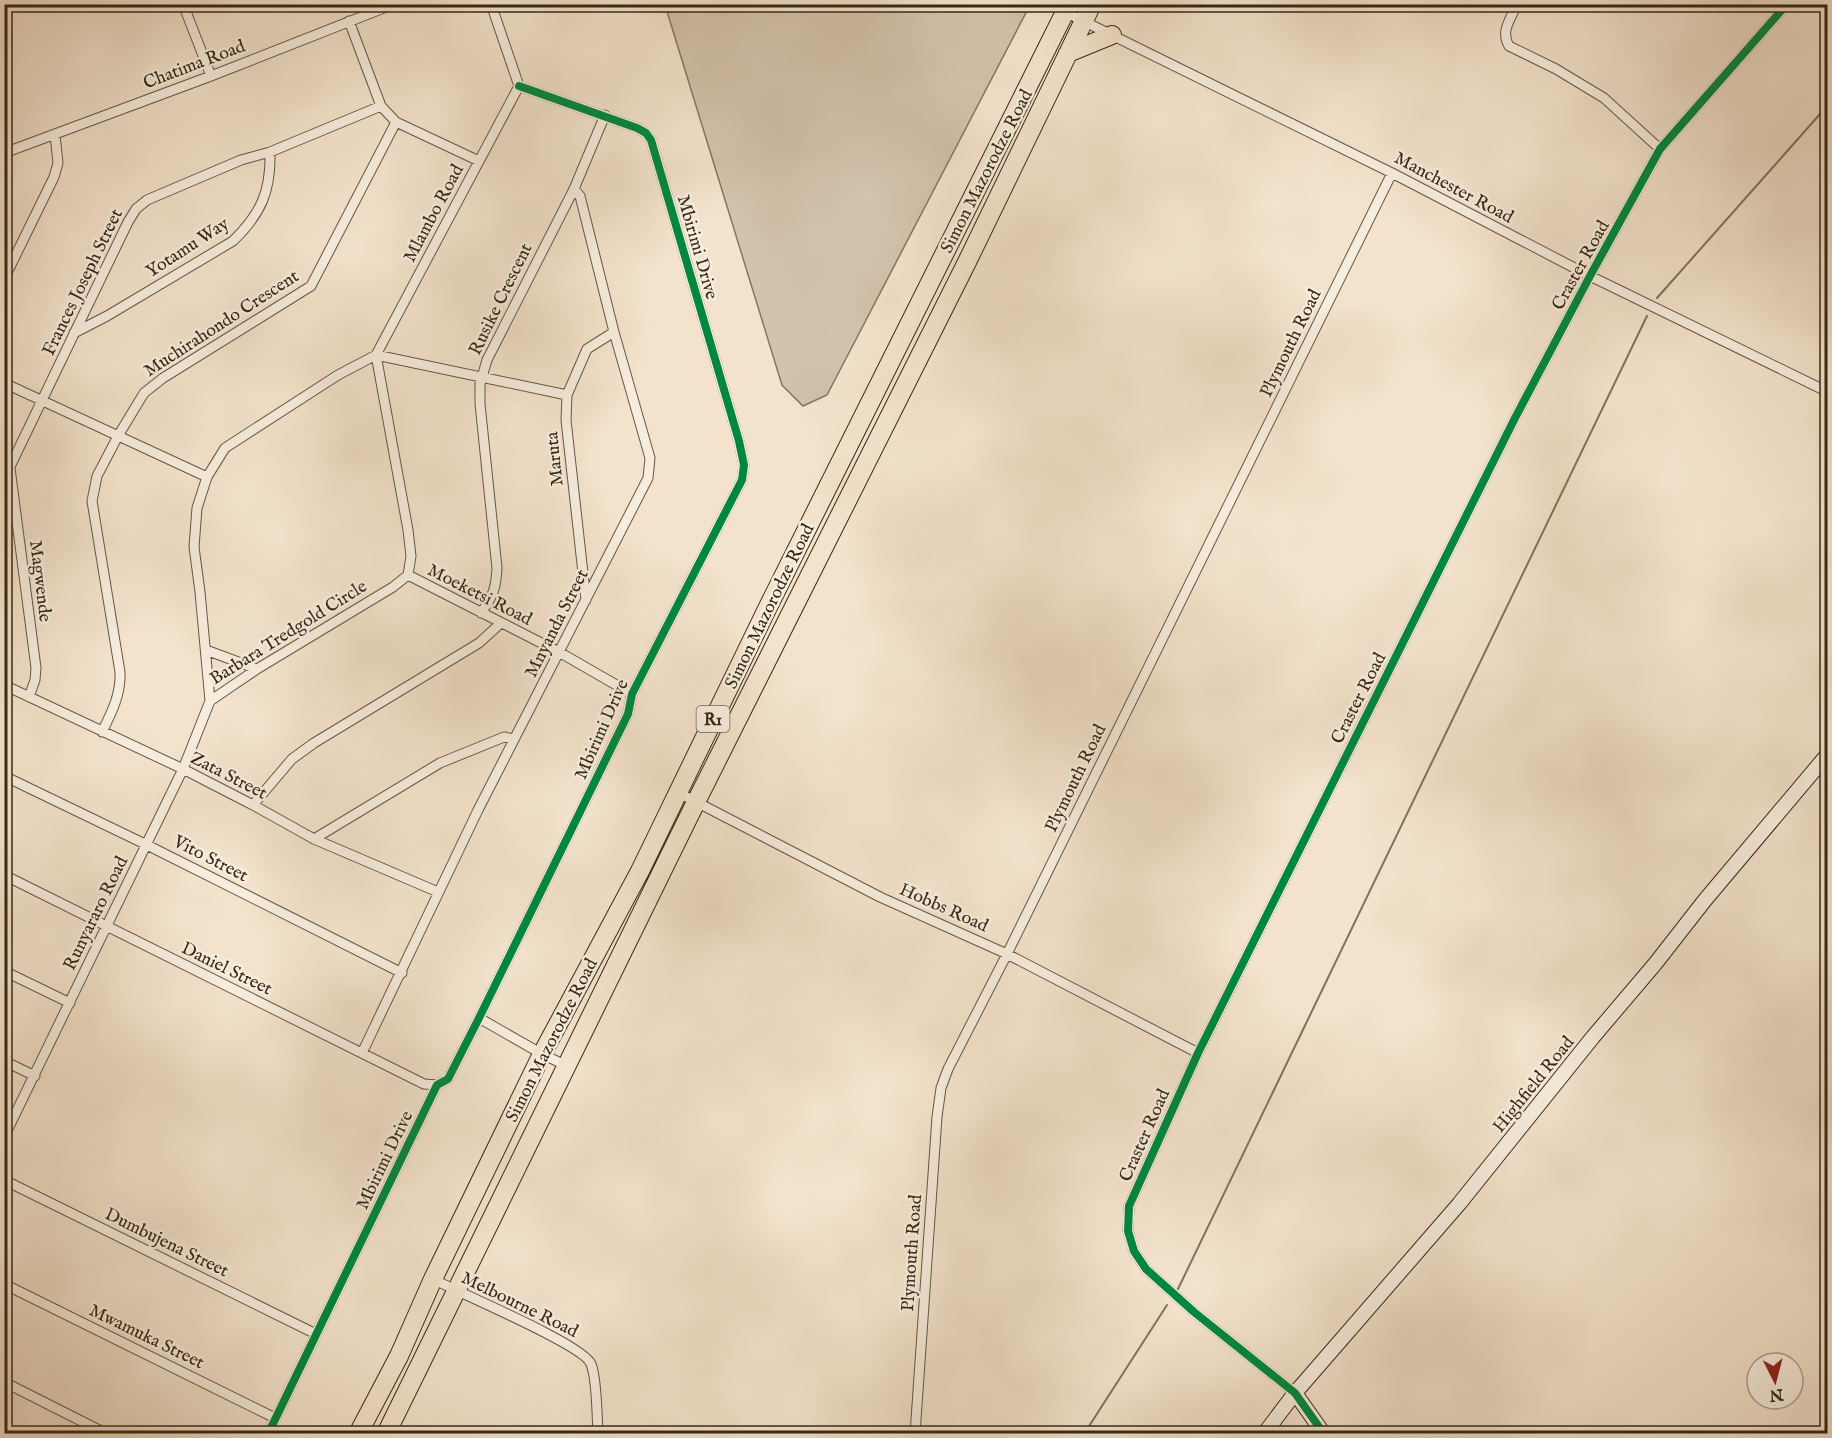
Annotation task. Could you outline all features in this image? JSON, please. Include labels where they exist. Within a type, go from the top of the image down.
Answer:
[{"type":"highway","name":"Simon Mazorodze Road","points":[[386,1434],[696,802],[967,262],[1092,4]]},
{"type":"highway","name":"Simon Mazorodze Road","points":[[358,1434],[399,1356],[433,1279],[542,1054],[640,871],[812,518],[1067,8]]},
{"type":"highway","points":[[1030,83],[1054,61],[1072,26],[1084,22]]},
{"type":"highway","points":[[1068,54],[1112,35]]},
{"type":"highway","points":[[640,871],[663,849],[680,814],[687,806],[696,802]]},
{"type":"highway","points":[[399,1356],[420,1335],[439,1301],[455,1291]]},
{"type":"street","points":[[183,4],[211,76]]},
{"type":"street","name":"Chatima Road","points":[[4,153],[211,76],[394,4]]},
{"type":"street","points":[[491,4],[519,86]]},
{"type":"street","points":[[1517,4],[1504,31],[1509,46],[1556,69],[1604,98],[1660,149]]},
{"type":"street","name":"Craster Road","points":[[1295,1393],[1194,1312],[1146,1269],[1134,1251],[1128,1231],[1129,1206],[1198,1053],[1515,418],[1590,276],[1660,149],[1787,4]]},
{"type":"street","name":"Manchester Road","points":[[1067,8],[1084,22],[1392,173],[1590,276],[1827,392]]},
{"type":"street","points":[[349,21],[381,106],[396,122],[479,160]]},
{"type":"street","name":"Mbirimi Drive","points":[[268,1434],[437,1085],[447,1079],[479,1018],[628,714],[632,694],[742,480],[744,465],[736,430],[651,140],[638,128],[519,86]]},
{"type":"street","name":"Mlambo Road","points":[[376,355],[519,86]]},
{"type":"street","name":"Frances Joseph Street","points":[[4,479],[136,209],[147,200],[241,160],[270,152],[381,106]]},
{"type":"street","name":"Rusike Crescent","points":[[481,613],[492,597],[496,585],[497,568],[480,404],[480,384],[487,360],[574,189],[605,116]]},
{"type":"street","name":"Muchirahondo Crescent","points":[[102,732],[118,698],[120,672],[93,501],[97,476],[144,393],[311,286],[396,122]]},
{"type":"street","points":[[4,279],[54,177],[58,163],[55,135]]},
{"type":"street","name":"Yotamu Way","points":[[74,333],[107,316],[233,241],[247,228],[267,193],[270,152]]},
{"type":"street","name":"Plymouth Road","points":[[915,1434],[936,1129],[941,1088],[948,1069],[1007,954],[1392,173]]},
{"type":"street","name":"Mnyanda Street","points":[[362,1053],[402,973],[438,892],[648,478],[650,470],[650,458],[614,332],[580,196],[574,189]]},
{"type":"street","name":"Maruta","points":[[586,600],[566,420],[567,395],[587,349],[614,332]]},
{"type":"street","points":[[408,575],[411,555],[403,494],[376,355],[567,395]]},
{"type":"street","name":"Barbara Tredgold Circle","points":[[376,355],[338,375],[225,448],[207,477],[197,508],[194,547],[210,701],[257,669],[393,587],[408,575]]},
{"type":"street","points":[[4,383],[207,477]]},
{"type":"street","name":"Magwende","points":[[10,468],[36,668],[35,680],[29,697]]},
{"type":"street","name":"Moeketsi Road","points":[[408,575],[559,652],[632,694]]},
{"type":"street","points":[[253,805],[292,759],[314,743],[479,643],[501,623]]},
{"type":"street","points":[[206,650],[257,669]]},
{"type":"street","name":"Zata Street","points":[[4,685],[183,769],[314,839],[438,892]]},
{"type":"street","name":"Runyararo Road","points":[[4,1137],[7,1126],[35,1076],[183,769],[210,701]]},
{"type":"street","points":[[314,839],[440,763],[504,737],[514,739]]},
{"type":"street","name":"Highfield Road","points":[[1264,1434],[1295,1393],[1459,1204],[1705,900],[1827,754]]},
{"type":"street","name":"Vito Street","points":[[4,776],[147,844],[402,973]]},
{"type":"street","name":"Hobbs Road","points":[[677,792],[880,897],[1007,954],[1198,1053]]},
{"type":"street","name":"Daniel Street","points":[[4,875],[424,1084],[437,1085]]},
{"type":"street","points":[[4,971],[70,1003]]},
{"type":"street","points":[[479,1018],[567,1066]]},
{"type":"street","points":[[4,1061],[35,1076]]},
{"type":"street","name":"Dumbujena Street","points":[[4,1180],[316,1334]]},
{"type":"street","name":"Melbourne Road","points":[[433,1279],[560,1340],[584,1355],[592,1366],[598,1434]]},
{"type":"street","name":"Mwamuka Street","points":[[4,1284],[275,1418]]},
{"type":"street","points":[[4,1382],[107,1434]]},
{"type":"street","points":[[1295,1393],[1324,1434]]},
{"type":"shaded area","points":[[665,5],[1030,5],[827,395],[803,406],[782,385]]},
{"type":"waterway","points":[[1657,298],[1828,105]]},
{"type":"waterway","points":[[1178,1289],[1647,316]]},
{"type":"waterway","points":[[1084,1434],[1167,1305]]},
{"type":"cycle path","points":[[1324,1434],[1295,1393],[1194,1312],[1146,1269],[1134,1251],[1128,1231],[1129,1206],[1198,1053],[1515,418],[1590,276],[1660,149],[1787,4]]},
{"type":"cycle path","points":[[268,1434],[437,1085],[448,1079],[479,1018],[628,714],[632,694],[742,480],[744,465],[739,441],[651,140],[646,133],[637,128],[519,86]]}]
